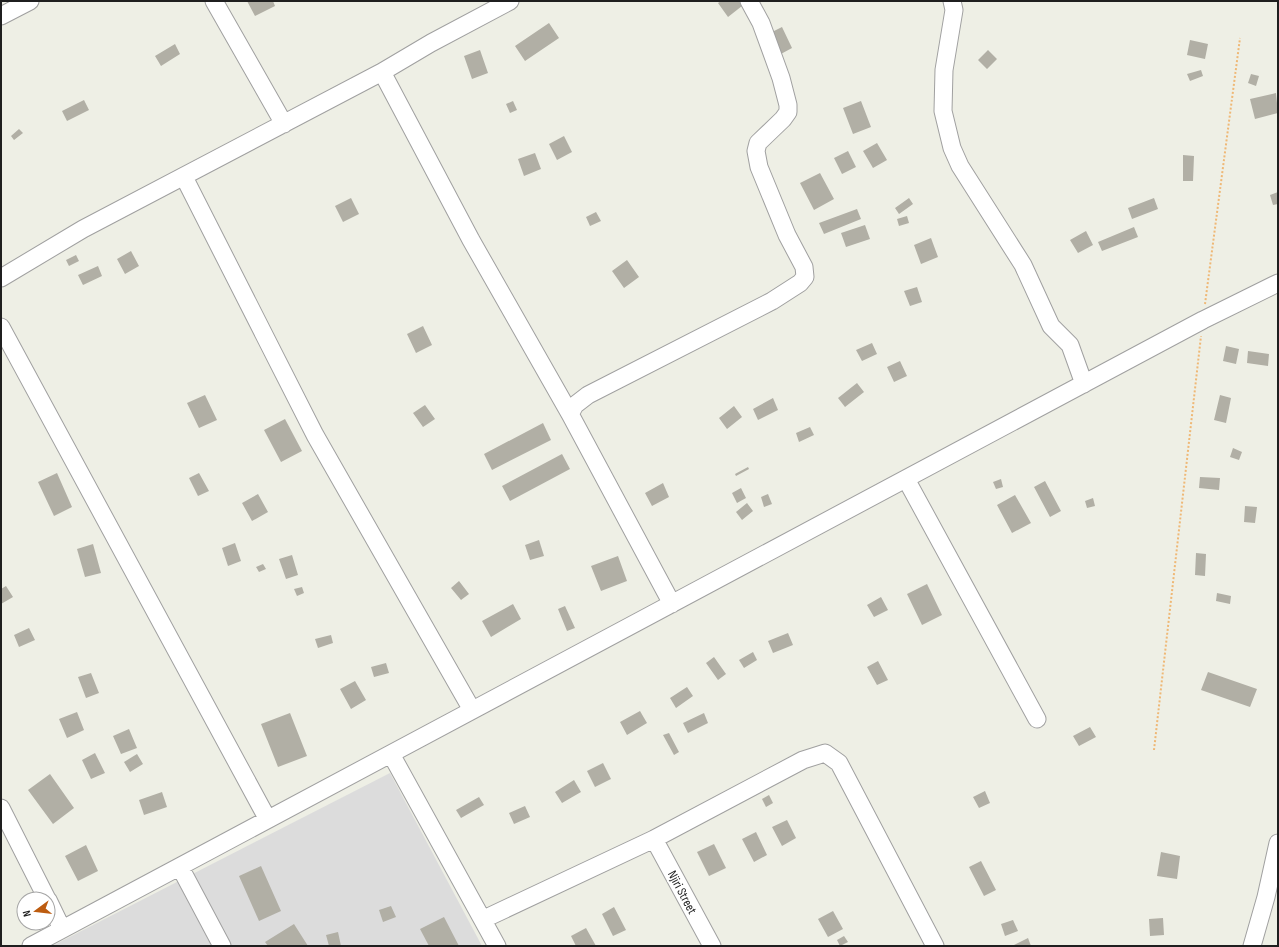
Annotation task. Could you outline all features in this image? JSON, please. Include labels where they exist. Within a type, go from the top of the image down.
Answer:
[{"type":"street","points":[[214,1],[284,124]]},
{"type":"street","points":[[1,278],[83,229],[382,72],[431,43],[510,1]]},
{"type":"street","points":[[570,414],[575,405],[588,395],[772,301],[800,283],[805,277],[804,267],[763,180],[756,151],[761,139],[783,119],[788,112],[788,105],[781,78],[760,23],[749,1]]},
{"type":"street","points":[[952,1],[954,10],[944,70],[943,111],[952,148],[960,166],[1023,265],[1051,326],[1070,345],[1084,384]]},
{"type":"street","points":[[1,16],[25,2]]},
{"type":"street","points":[[382,72],[471,240],[570,414],[672,604]]},
{"type":"street","points":[[184,177],[315,435],[472,710]]},
{"type":"street","points":[[31,946],[180,867],[267,818],[391,754],[1203,320],[1278,283]]},
{"type":"street","points":[[1,326],[267,818]]},
{"type":"street","points":[[906,479],[1036,719]]},
{"type":"street","points":[[484,919],[654,839],[803,760],[825,753],[839,763],[935,946]]},
{"type":"street","points":[[391,754],[498,946]]},
{"type":"street","points":[[1,808],[43,891]]},
{"type":"street","name":"Njiri Street","points":[[654,839],[712,946]]},
{"type":"street","points":[[1252,946],[1272,899],[1278,843]]},
{"type":"street","points":[[180,867],[222,946]]},
{"type":"street","points":[[56,917],[62,929]]},
{"type":"path","points":[[1154,750],[1203,320],[1240,38]]},
{"type":"shaded area","points":[[390,773],[482,946],[52,946]]},
{"type":"building","points":[[247,1],[273,1],[275,6],[255,16]]},
{"type":"building","points":[[721,1],[739,1],[742,6],[728,17],[718,3]]},
{"type":"building","points":[[549,23],[559,38],[525,61],[515,46]]},
{"type":"building","points":[[782,27],[792,48],[779,55],[768,34]]},
{"type":"building","points":[[1190,40],[1208,44],[1205,59],[1187,55]]},
{"type":"building","points":[[175,44],[180,54],[161,66],[155,56]]},
{"type":"building","points":[[480,50],[488,73],[472,79],[464,56]]},
{"type":"building","points":[[988,50],[997,59],[987,69],[978,60]]},
{"type":"building","points":[[1201,70],[1203,76],[1190,81],[1187,74]]},
{"type":"building","points":[[1251,74],[1259,76],[1256,86],[1248,83]]},
{"type":"building","points":[[1276,93],[1278,113],[1255,119],[1250,99]]},
{"type":"building","points":[[84,100],[89,110],[67,121],[62,111]]},
{"type":"building","points":[[513,101],[517,110],[510,113],[506,104]]},
{"type":"building","points":[[861,101],[871,127],[853,134],[843,108]]},
{"type":"building","points":[[19,129],[23,133],[14,140],[11,136]]},
{"type":"building","points":[[564,136],[572,152],[557,160],[549,144]]},
{"type":"building","points":[[877,143],[887,160],[873,168],[863,151]]},
{"type":"building","points":[[848,151],[856,167],[842,174],[834,158]]},
{"type":"building","points":[[535,153],[541,169],[524,176],[518,159]]},
{"type":"building","points":[[1183,155],[1194,156],[1193,181],[1183,181]]},
{"type":"building","points":[[820,173],[834,199],[814,210],[800,183]]},
{"type":"building","points":[[1278,192],[1278,204],[1273,205],[1270,195]]},
{"type":"building","points":[[351,198],[359,214],[343,222],[335,206]]},
{"type":"building","points":[[909,198],[913,204],[899,214],[895,208]]},
{"type":"building","points":[[1154,198],[1158,209],[1132,219],[1128,208]]},
{"type":"building","points":[[857,209],[861,219],[824,234],[819,223]]},
{"type":"building","points":[[596,212],[601,221],[590,226],[586,217]]},
{"type":"building","points":[[907,216],[909,223],[899,226],[897,219]]},
{"type":"building","points":[[865,225],[870,239],[846,247],[841,233]]},
{"type":"building","points":[[1134,227],[1138,237],[1102,251],[1098,242]]},
{"type":"building","points":[[1086,231],[1093,245],[1078,253],[1070,240]]},
{"type":"building","points":[[931,238],[938,257],[921,264],[914,245]]},
{"type":"building","points":[[131,251],[139,266],[125,274],[117,259]]},
{"type":"building","points":[[76,255],[79,261],[69,266],[66,260]]},
{"type":"building","points":[[627,260],[639,277],[624,288],[612,271]]},
{"type":"building","points":[[98,266],[102,276],[83,285],[78,275]]},
{"type":"building","points":[[917,287],[922,302],[910,306],[904,291]]},
{"type":"building","points":[[423,326],[432,345],[416,353],[407,334]]},
{"type":"building","points":[[872,343],[877,354],[862,361],[856,350]]},
{"type":"building","points":[[1226,346],[1239,349],[1236,364],[1223,361]]},
{"type":"building","points":[[1248,351],[1269,354],[1268,366],[1247,363]]},
{"type":"building","points":[[900,361],[907,376],[894,382],[887,367]]},
{"type":"building","points":[[857,383],[864,392],[845,407],[838,398]]},
{"type":"building","points":[[205,395],[217,420],[199,428],[187,403]]},
{"type":"building","points":[[1220,395],[1231,398],[1226,423],[1214,420]]},
{"type":"building","points":[[773,398],[778,410],[758,420],[753,409]]},
{"type":"building","points":[[425,405],[435,419],[423,427],[413,413]]},
{"type":"building","points":[[734,406],[742,417],[727,429],[719,418]]},
{"type":"building","points":[[285,419],[302,451],[281,462],[264,430]]},
{"type":"building","points":[[543,423],[551,440],[492,470],[484,454]]},
{"type":"building","points":[[810,427],[814,435],[799,442],[796,433]]},
{"type":"building","points":[[1233,448],[1242,452],[1239,460],[1230,457]]},
{"type":"building","points":[[562,454],[570,469],[510,501],[502,486]]},
{"type":"building","points":[[748,467],[749,469],[736,476],[735,474]]},
{"type":"building","points":[[57,473],[72,507],[54,516],[38,482]]},
{"type":"building","points":[[199,473],[209,491],[198,496],[189,478]]},
{"type":"building","points":[[1200,477],[1220,478],[1219,490],[1199,488]]},
{"type":"building","points":[[1001,479],[1003,487],[996,489],[993,482]]},
{"type":"building","points":[[1045,481],[1061,511],[1050,517],[1034,487]]},
{"type":"building","points":[[663,483],[669,497],[652,506],[645,493]]},
{"type":"building","points":[[741,488],[746,498],[737,503],[732,493]]},
{"type":"building","points":[[258,494],[268,512],[252,521],[242,503]]},
{"type":"building","points":[[768,494],[772,504],[764,507],[761,497]]},
{"type":"building","points":[[1015,495],[1031,523],[1012,533],[997,505]]},
{"type":"building","points":[[1093,498],[1095,506],[1087,508],[1085,501]]},
{"type":"building","points":[[747,503],[753,511],[742,520],[736,512]]},
{"type":"building","points":[[1245,506],[1257,507],[1255,523],[1244,522]]},
{"type":"building","points":[[539,540],[544,556],[530,560],[525,545]]},
{"type":"building","points":[[235,543],[241,561],[228,566],[222,548]]},
{"type":"building","points":[[93,544],[101,573],[85,577],[77,549]]},
{"type":"building","points":[[1196,553],[1206,554],[1205,576],[1195,575]]},
{"type":"building","points":[[292,555],[298,575],[286,579],[279,559]]},
{"type":"building","points":[[618,556],[627,581],[601,591],[591,566]]},
{"type":"building","points":[[263,564],[266,569],[259,572],[256,567]]},
{"type":"building","points":[[459,581],[469,594],[461,600],[451,588]]},
{"type":"building","points":[[927,584],[942,615],[922,625],[907,594]]},
{"type":"building","points":[[6,586],[13,597],[1,604],[1,589]]},
{"type":"building","points":[[302,587],[304,593],[297,596],[294,589]]},
{"type":"building","points":[[1217,593],[1231,596],[1230,604],[1216,601]]},
{"type":"building","points":[[881,597],[888,610],[874,617],[867,605]]},
{"type":"building","points":[[513,604],[521,619],[491,637],[482,621]]},
{"type":"building","points":[[565,606],[575,628],[567,631],[558,609]]},
{"type":"building","points":[[29,628],[35,640],[19,647],[14,635]]},
{"type":"building","points":[[788,633],[793,645],[773,653],[768,641]]},
{"type":"building","points":[[331,635],[333,643],[318,648],[315,639]]},
{"type":"building","points":[[753,652],[757,660],[744,668],[739,660]]},
{"type":"building","points":[[714,657],[726,674],[718,680],[706,663]]},
{"type":"building","points":[[878,661],[888,680],[877,685],[867,667]]},
{"type":"building","points":[[386,663],[389,673],[374,677],[371,667]]},
{"type":"building","points":[[1208,672],[1257,689],[1250,707],[1201,690]]},
{"type":"building","points":[[91,673],[99,693],[86,698],[78,677]]},
{"type":"building","points":[[355,681],[366,700],[351,709],[340,689]]},
{"type":"building","points":[[687,687],[693,696],[676,708],[670,698]]},
{"type":"building","points":[[640,711],[647,723],[627,735],[620,722]]},
{"type":"building","points":[[77,712],[84,730],[67,738],[59,719]]},
{"type":"building","points":[[290,713],[307,756],[278,767],[261,724]]},
{"type":"building","points":[[704,713],[708,723],[688,733],[683,723]]},
{"type":"building","points":[[1090,727],[1096,737],[1079,746],[1073,736]]},
{"type":"building","points":[[129,729],[137,748],[121,754],[113,736]]},
{"type":"building","points":[[669,733],[679,752],[674,755],[663,735]]},
{"type":"building","points":[[95,753],[105,773],[91,779],[82,760]]},
{"type":"building","points":[[137,754],[143,764],[130,772],[124,762]]},
{"type":"building","points":[[603,763],[611,779],[595,787],[587,771]]},
{"type":"building","points":[[50,774],[74,808],[53,824],[28,790]]},
{"type":"building","points":[[574,780],[581,792],[562,803],[555,792]]},
{"type":"building","points":[[985,791],[990,803],[979,808],[973,797]]},
{"type":"building","points":[[162,792],[167,807],[144,815],[139,800]]},
{"type":"building","points":[[769,795],[773,803],[766,807],[762,799]]},
{"type":"building","points":[[479,797],[484,805],[461,818],[456,810]]},
{"type":"building","points":[[525,806],[530,817],[514,824],[509,813]]},
{"type":"building","points":[[787,820],[796,838],[782,846],[772,827]]},
{"type":"building","points":[[756,832],[767,855],[754,862],[742,839]]},
{"type":"building","points":[[714,844],[726,868],[709,876],[697,852]]},
{"type":"building","points":[[86,845],[98,871],[78,881],[65,856]]},
{"type":"building","points":[[1161,852],[1180,856],[1177,879],[1157,876]]},
{"type":"building","points":[[981,861],[996,890],[984,896],[969,867]]},
{"type":"building","points":[[261,866],[281,911],[259,921],[239,876]]},
{"type":"building","points":[[391,906],[396,917],[383,922],[379,910]]},
{"type":"building","points":[[614,907],[626,930],[613,936],[602,914]]},
{"type":"building","points":[[833,911],[843,929],[828,937],[818,919]]},
{"type":"building","points":[[444,917],[459,946],[429,946],[420,929]]},
{"type":"building","points":[[1163,918],[1164,935],[1150,936],[1149,919]]},
{"type":"building","points":[[1013,920],[1018,931],[1005,936],[1001,924]]},
{"type":"building","points":[[294,924],[308,946],[268,946],[265,942]]},
{"type":"building","points":[[586,928],[596,946],[576,946],[571,936]]},
{"type":"building","points":[[338,932],[341,946],[329,946],[326,935]]},
{"type":"building","points":[[844,936],[848,942],[840,946],[837,940]]},
{"type":"building","points":[[1028,938],[1031,946],[1014,945]]}]
